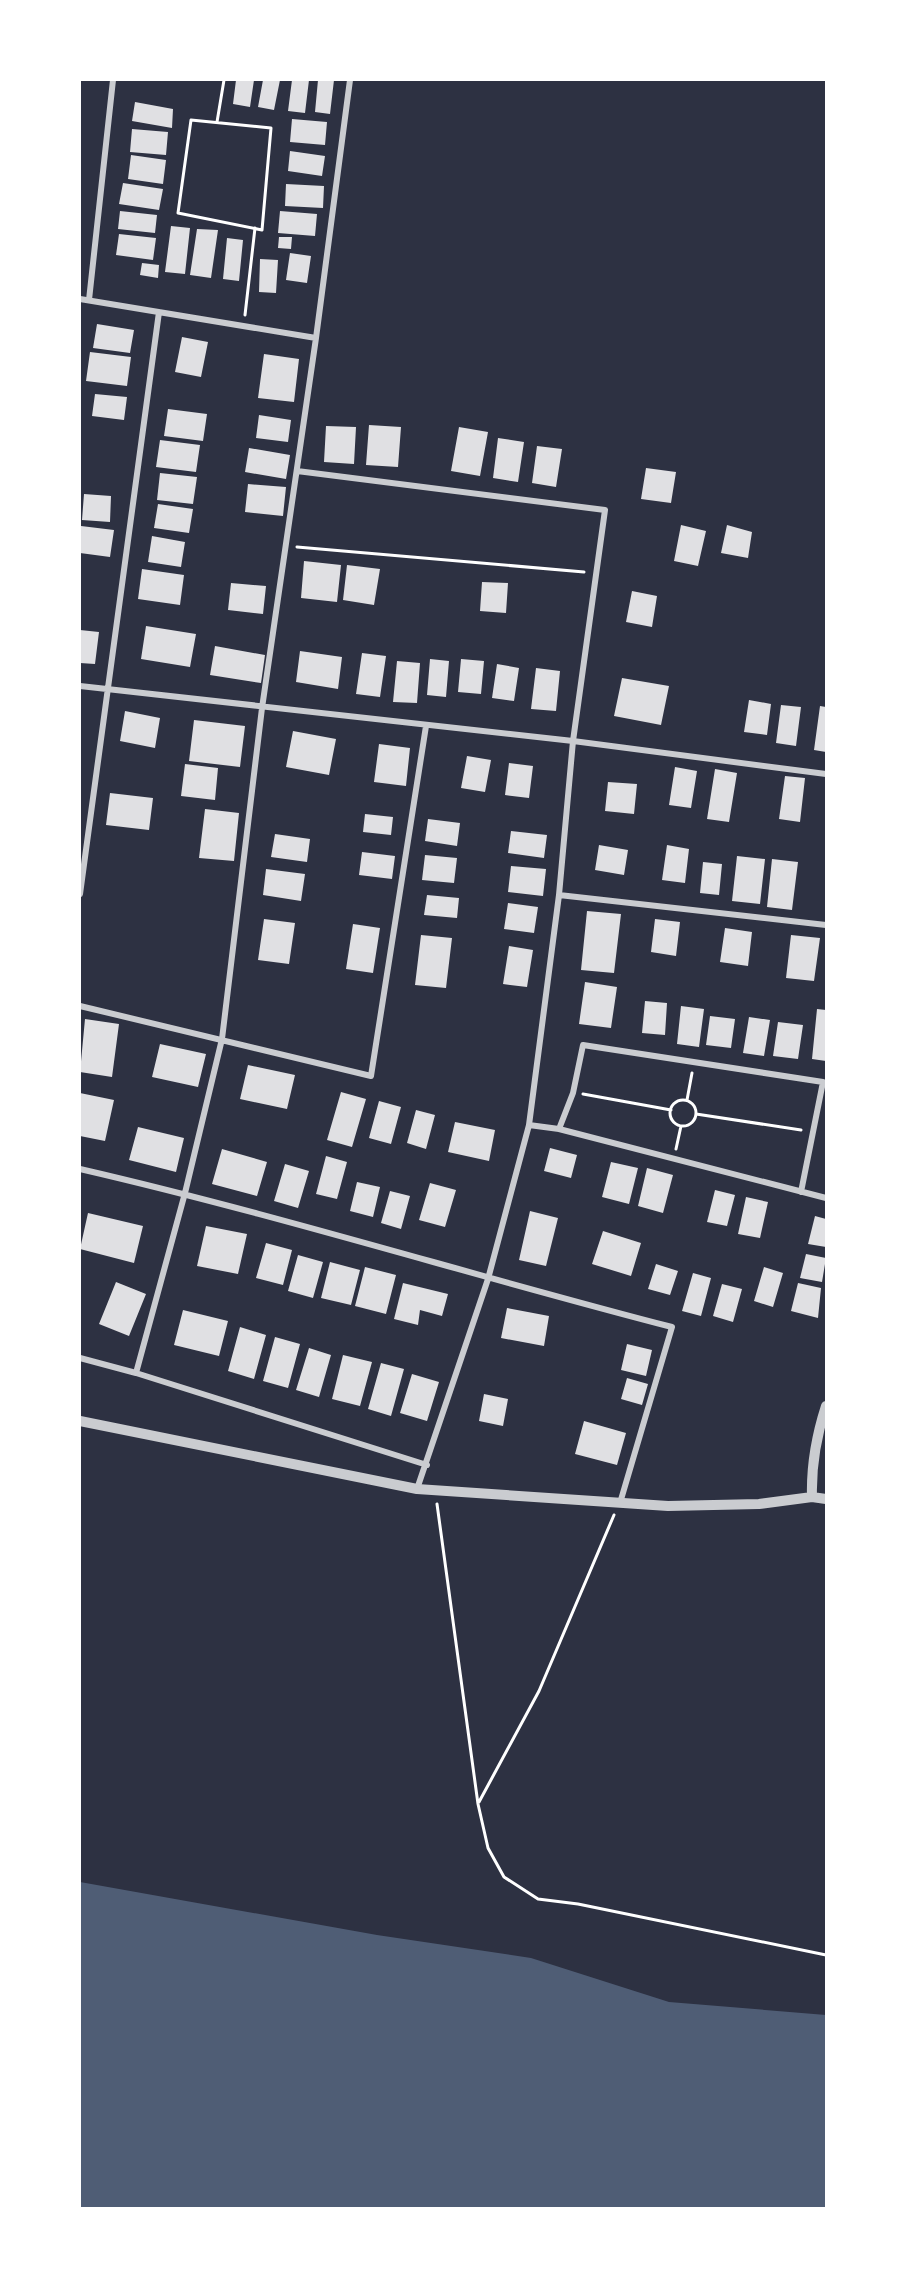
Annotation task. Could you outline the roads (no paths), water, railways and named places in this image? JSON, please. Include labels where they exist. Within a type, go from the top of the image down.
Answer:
[{"type":"street","points":[[89,300],[113,80]]},
{"type":"street","points":[[136,1373],[185,1193],[222,1039],[262,708],[287,546],[350,80]]},
{"type":"street","points":[[80,299],[316,338]]},
{"type":"street","points":[[80,894],[159,312]]},
{"type":"street","points":[[297,471],[605,510],[573,741],[559,896],[529,1125],[488,1279],[417,1489]]},
{"type":"street","points":[[80,686],[573,741],[826,774]]},
{"type":"street","points":[[80,1006],[371,1076],[426,726]]},
{"type":"street","points":[[559,896],[826,925]]},
{"type":"street","points":[[559,1129],[573,1092],[584,1045],[825,1083],[801,1192]]},
{"type":"street","points":[[529,1125],[559,1129],[826,1198]]},
{"type":"street","points":[[80,1169],[185,1193],[488,1279],[672,1327],[620,1503]]},
{"type":"street","points":[[80,1358],[136,1373],[427,1465]]},
{"type":"street","points":[[812,1497],[816,1435],[826,1406]]},
{"type":"street","points":[[80,1421],[435,1491],[668,1506],[759,1504],[812,1497],[826,1499]]},
{"type":"water","points":[[80,1882],[377,1935],[531,1958],[669,2002],[826,2015],[826,2208],[80,2208]]}]
